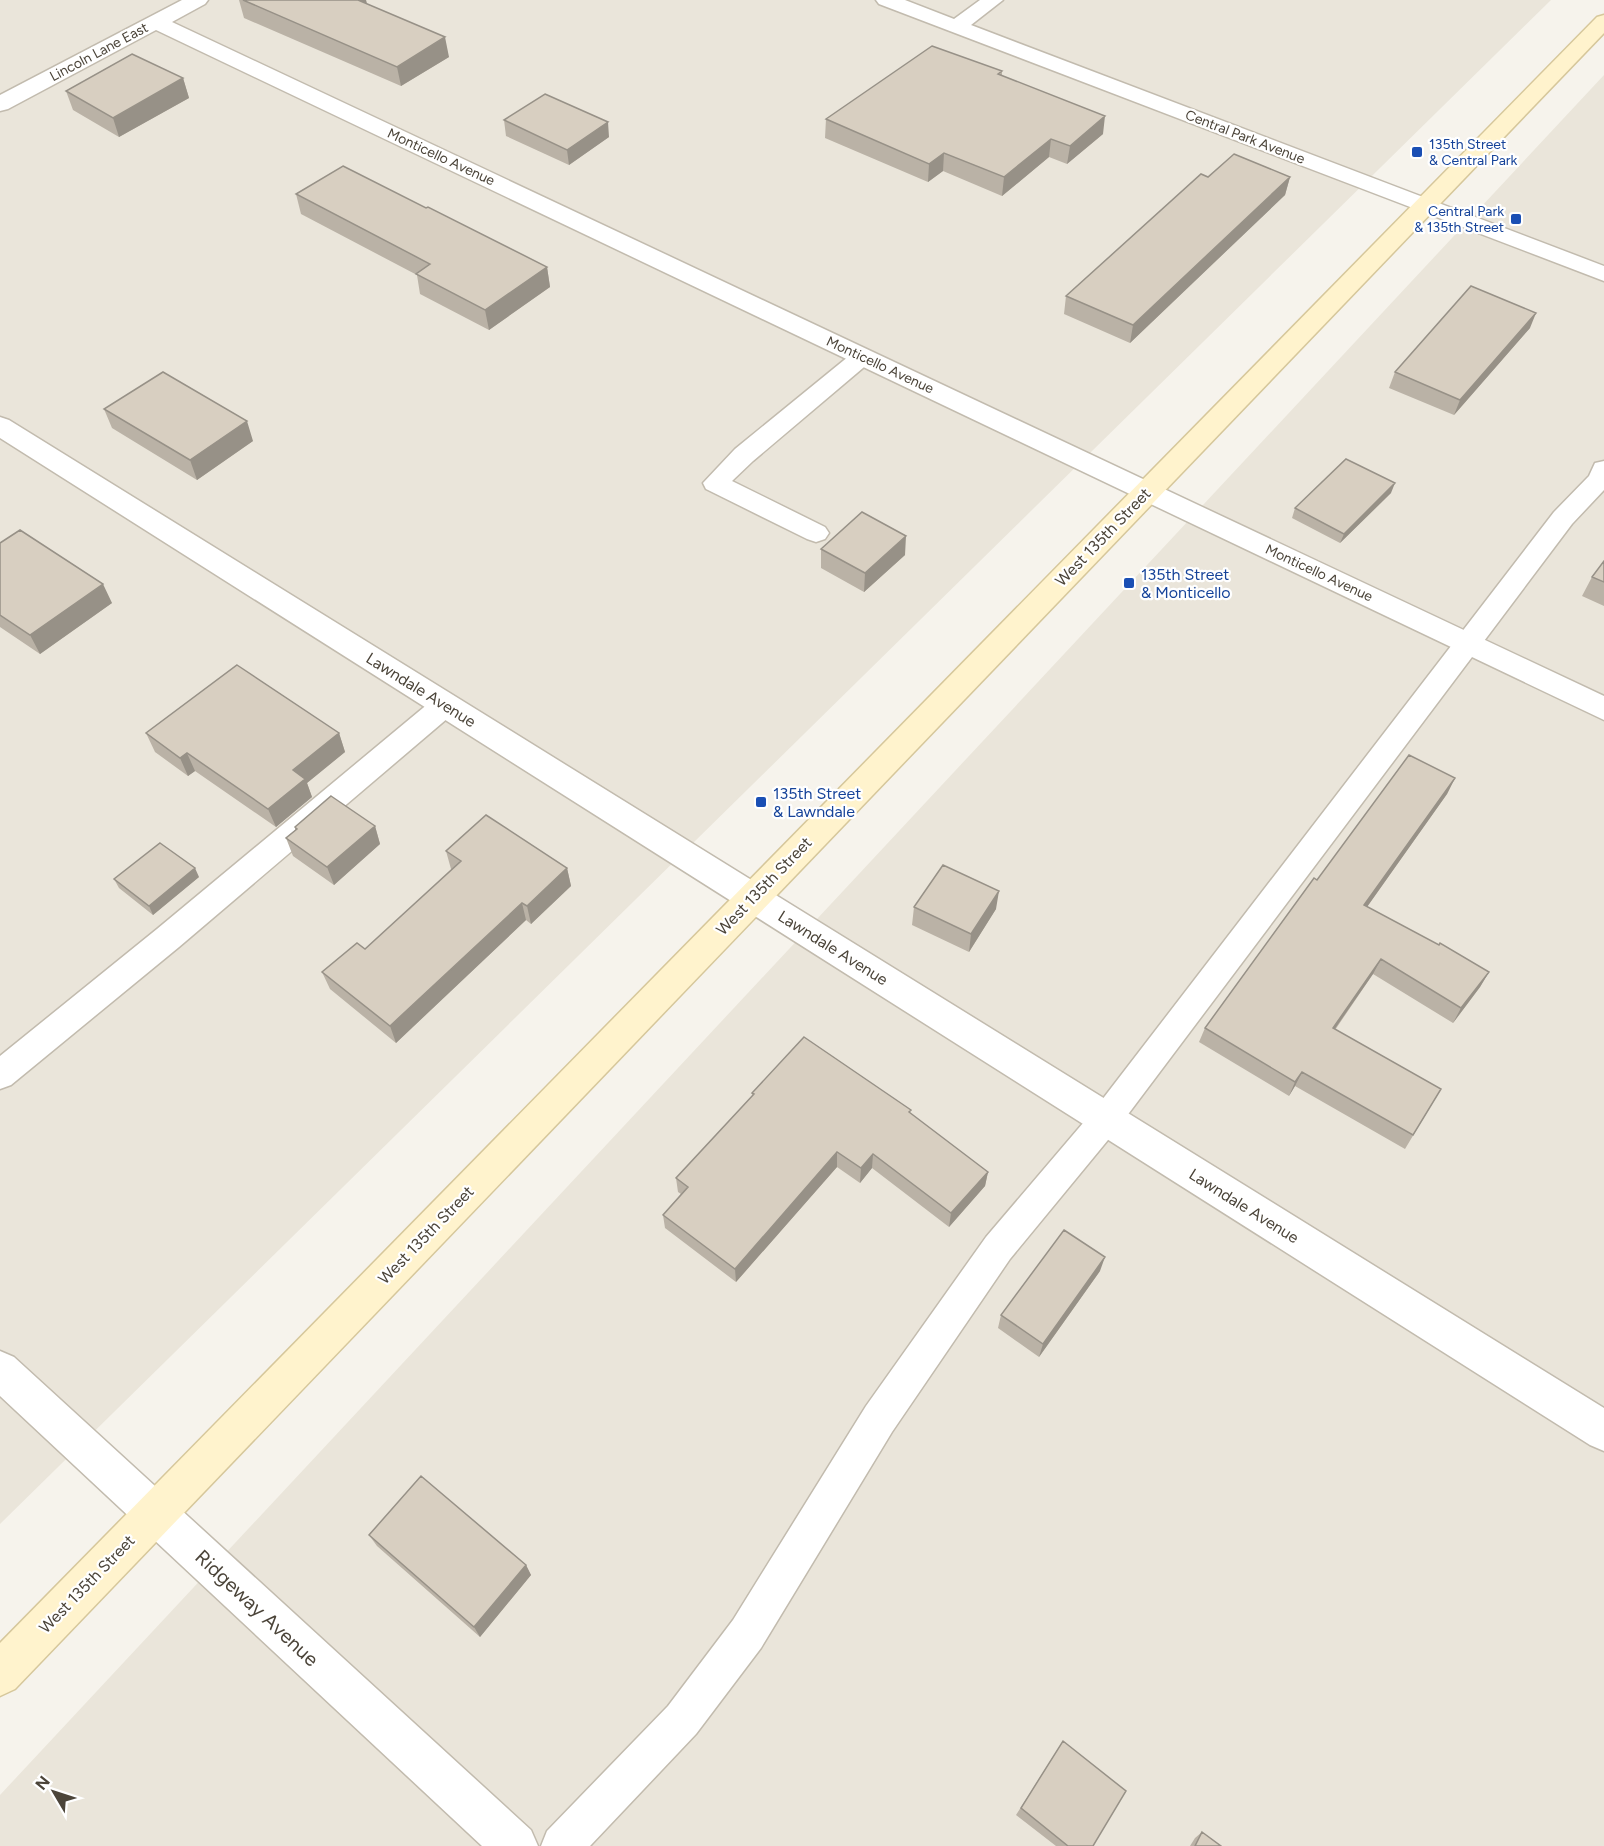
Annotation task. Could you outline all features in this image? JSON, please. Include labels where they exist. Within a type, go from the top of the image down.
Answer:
[{"type":"street","name":"Lincoln Lane East","points":[[0,104],[198,0]]},
{"type":"street","name":"Central Park Avenue","points":[[886,0],[1604,274]]},
{"type":"street","points":[[957,26],[993,0]]},
{"type":"street","name":"West 135th Street","points":[[0,1674],[1604,21]]},
{"type":"street","name":"Monticello Avenue","points":[[156,22],[1604,709]]},
{"type":"street","name":"Lawndale Avenue","points":[[0,426],[1604,1431]]},
{"type":"street","name":"Ridgeway Avenue","points":[[0,1370],[515,1846]]},
{"type":"lane","points":[[816,533],[715,483],[744,455],[862,357]]},
{"type":"lane","points":[[562,1846],[682,1720],[747,1634],[828,1507],[879,1419],[998,1248],[1106,1119],[1563,518],[1599,480],[1604,469]]},
{"type":"lane","points":[[0,1075],[168,938],[445,705]]},
{"type":"shaded area","points":[[0,0],[1551,0],[0,1524]]},
{"type":"shaded area","points":[[1604,75],[1604,1846],[0,1846],[0,1795]]},
{"type":"building","points":[[243,0],[358,0],[445,37],[397,67]]},
{"type":"building","points":[[932,46],[1002,71],[998,74],[1105,116],[1070,146],[1051,139],[1004,177],[944,153],[929,164],[826,119]]},
{"type":"building","points":[[132,54],[183,78],[113,118],[66,91]]},
{"type":"building","points":[[545,94],[608,122],[567,150],[504,120]]},
{"type":"building","points":[[1234,154],[1290,177],[1133,325],[1066,296],[1201,174],[1208,177]]},
{"type":"building","points":[[343,166],[547,267],[485,310],[416,274],[430,264],[296,194]]},
{"type":"building","points":[[1471,286],[1536,313],[1460,400],[1395,372]]},
{"type":"building","points":[[163,372],[247,421],[190,460],[104,409]]},
{"type":"building","points":[[1346,459],[1395,483],[1344,534],[1295,508]]},
{"type":"building","points":[[862,512],[906,536],[865,573],[821,549]]},
{"type":"building","points":[[20,530],[103,584],[30,635],[0,615],[0,543]]},
{"type":"building","points":[[1604,561],[1604,582],[1592,577]]},
{"type":"building","points":[[237,665],[339,733],[293,770],[305,779],[268,809],[187,753],[180,758],[146,733]]},
{"type":"building","points":[[1409,755],[1455,778],[1364,905],[1439,945],[1440,943],[1489,972],[1461,1008],[1381,959],[1333,1028],[1441,1089],[1413,1135],[1302,1072],[1295,1082],[1205,1028],[1314,878],[1317,880]]},
{"type":"building","points":[[331,796],[375,826],[327,867],[286,838],[297,829],[295,827]]},
{"type":"building","points":[[486,815],[567,868],[527,906],[522,903],[390,1026],[322,972],[357,943],[365,949],[461,861],[446,851]]},
{"type":"building","points":[[160,843],[195,868],[149,906],[114,879]]},
{"type":"building","points":[[943,865],[999,891],[971,934],[914,907]]},
{"type":"building","points":[[804,1037],[911,1110],[909,1112],[988,1172],[951,1213],[873,1154],[861,1168],[837,1152],[735,1269],[663,1215],[688,1187],[676,1178]]},
{"type":"building","points":[[1064,1230],[1105,1257],[1043,1344],[1001,1315]]},
{"type":"building","points":[[421,1476],[526,1565],[474,1627],[369,1535]]},
{"type":"building","points":[[1063,1741],[1126,1791],[1093,1846],[1068,1846],[1021,1808]]},
{"type":"building","points":[[1202,1832],[1221,1846],[1195,1846]]},
{"type":"place","name":"135th Street & Central Park","points":[[1417,152]]},
{"type":"place","name":"Central Park & 135th Street","points":[[1516,219]]},
{"type":"place","name":"135th Street & Monticello","points":[[1129,583]]},
{"type":"place","name":"135th Street & Lawndale","points":[[761,802]]}]
